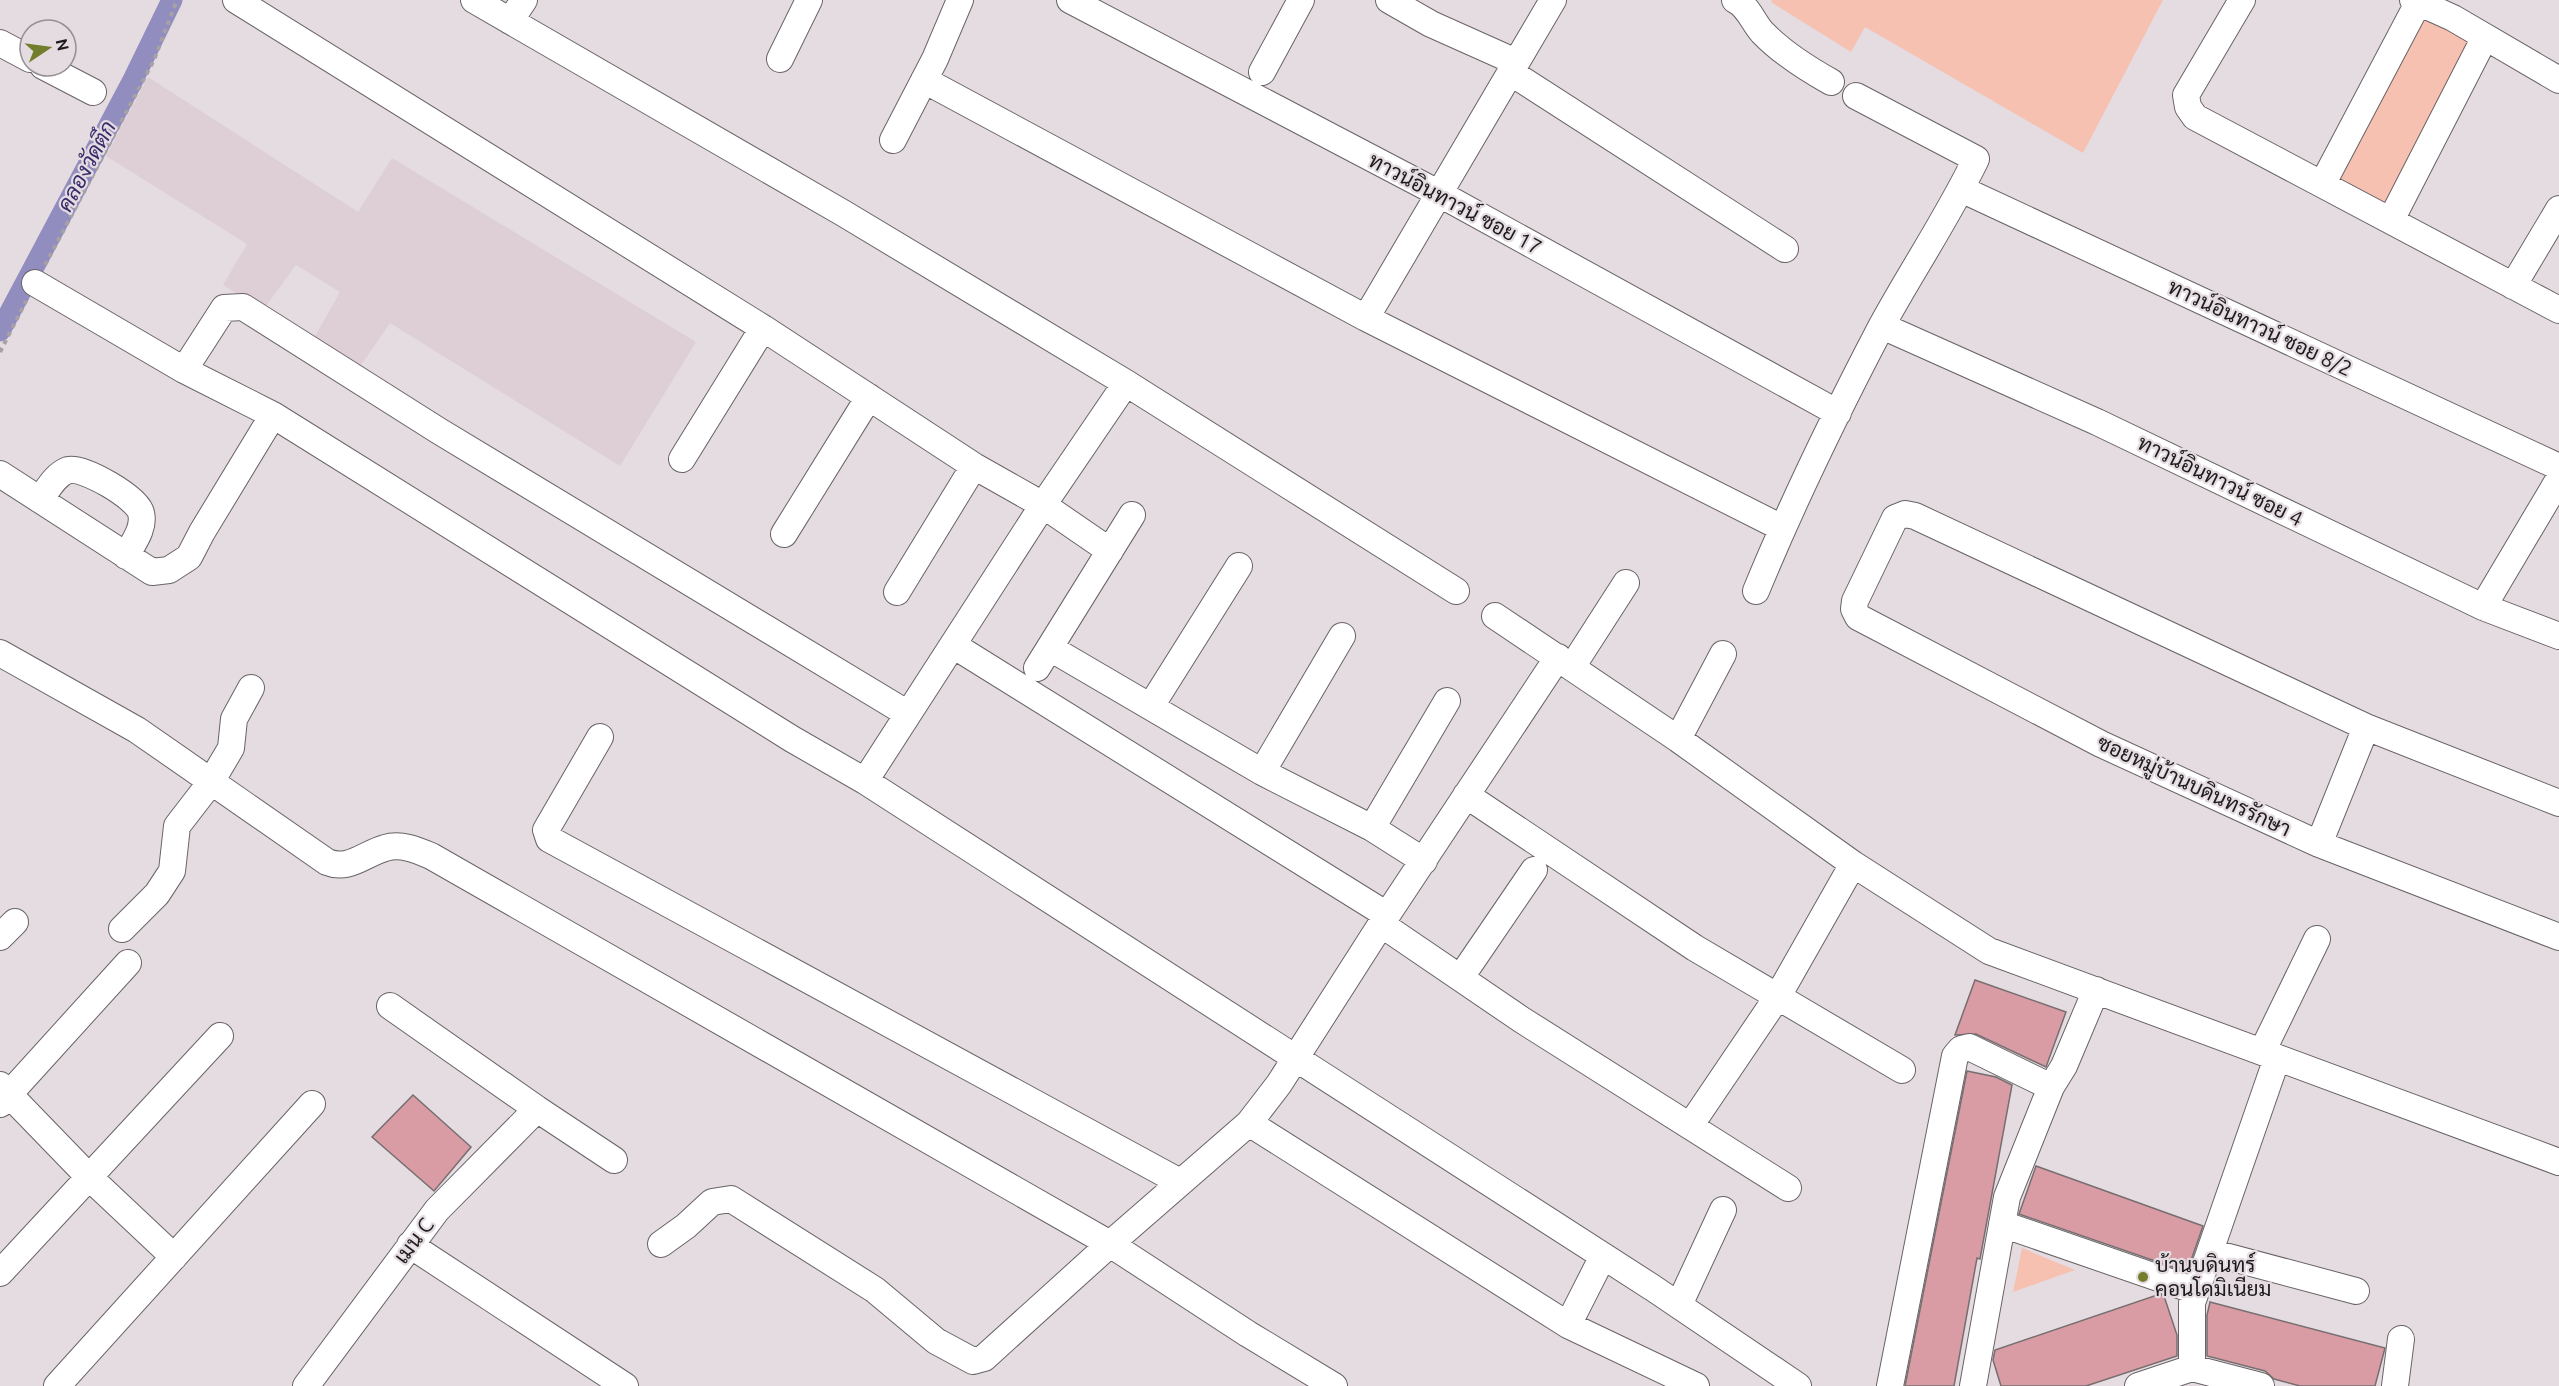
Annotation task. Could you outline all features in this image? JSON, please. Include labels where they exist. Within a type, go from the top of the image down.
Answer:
[{"type":"street","points":[[236,0],[762,328],[974,466],[1043,505],[1110,551]]},
{"type":"street","points":[[474,0],[517,10],[843,213],[1126,383],[1456,591]]},
{"type":"street","points":[[780,59],[809,0]]},
{"type":"street","points":[[893,140],[924,81],[960,0]]},
{"type":"street","name":"ทาวน์อินทาวน์ ซอย 17","points":[[1070,0],[1438,193],[1838,413]]},
{"type":"street","points":[[1262,72],[1301,0]]},
{"type":"street","points":[[1389,0],[1513,67],[1702,198],[1785,249]]},
{"type":"street","points":[[1366,318],[1554,0]]},
{"type":"street","points":[[2242,0],[2186,96],[2188,107],[2194,117],[2323,183],[2559,310]]},
{"type":"street","points":[[1740,1],[1762,32],[1801,66],[1831,82]]},
{"type":"street","points":[[2323,183],[2416,1],[2458,9],[2485,37],[2559,80]]},
{"type":"street","points":[[2391,220],[2485,37]]},
{"type":"street","points":[[0,43],[18,53]]},
{"type":"street","points":[[66,78],[93,92]]},
{"type":"street","points":[[924,81],[1366,318],[1782,528]]},
{"type":"street","points":[[1756,591],[1782,528],[1882,326],[1976,159],[1856,96]]},
{"type":"street","name":"ทาวน์อินทาวน์ ซอย 8/2","points":[[1961,189],[2559,467]]},
{"type":"street","points":[[2513,286],[2559,209]]},
{"type":"street","points":[[35,283],[184,370],[273,415],[792,739],[865,781],[1679,1305],[1798,1386]]},
{"type":"street","points":[[184,370],[224,308],[243,307],[449,437],[908,714]]},
{"type":"street","name":"ทาวน์อินทาวน์ ซอย 4","points":[[1882,326],[2097,422],[2483,607],[2559,636]]},
{"type":"street","points":[[682,459],[762,328]]},
{"type":"street","points":[[865,781],[1043,505],[1126,383]]},
{"type":"street","points":[[784,534],[869,397]]},
{"type":"street","points":[[0,474],[152,572],[169,570],[189,557],[273,415]]},
{"type":"street","points":[[897,592],[974,466]]},
{"type":"street","points":[[40,500],[58,475],[70,469],[92,474],[133,501],[142,514],[141,528],[126,556]]},
{"type":"street","points":[[2483,607],[2559,479]]},
{"type":"street","name":"ซอยหมู่บ้านบดินทรรักษา","points":[[2366,727],[1915,516],[1905,514],[1895,518],[1855,601],[1854,609],[1858,617],[1868,623],[2101,744],[2319,844],[2559,937]]},
{"type":"street","points":[[1132,515],[1043,658],[1151,706],[1262,772],[1372,828],[1424,861]]},
{"type":"street","points":[[1151,706],[1239,566]]},
{"type":"street","points":[[661,1244],[686,1226],[712,1202],[731,1199],[874,1290],[936,1341],[973,1361],[984,1358],[1179,1182],[1249,1123],[1278,1084],[1466,795],[1626,583]]},
{"type":"street","points":[[1495,616],[1678,739],[1853,864],[1989,951],[2559,1161]]},
{"type":"street","points":[[1262,772],[1342,636]]},
{"type":"street","points":[[953,645],[1384,919],[1522,1020],[1788,1188]]},
{"type":"street","points":[[0,653],[137,730],[280,832],[327,862],[337,866],[346,865],[386,847],[401,846],[431,856],[1110,1244],[1248,1334],[1334,1386]]},
{"type":"street","points":[[1678,739],[1723,654]]},
{"type":"street","points":[[122,929],[157,894],[171,871],[177,826],[211,783],[231,748],[234,719],[251,688]]},
{"type":"street","points":[[1372,828],[1447,701]]},
{"type":"street","points":[[2319,844],[2366,727],[2559,803]]},
{"type":"street","points":[[600,737],[546,830],[549,839],[1179,1182]]},
{"type":"street","points":[[1466,795],[1695,948],[1902,1070]]},
{"type":"street","points":[[1690,1126],[1778,996],[1853,864]]},
{"type":"street","points":[[1461,977],[1534,870]]},
{"type":"street","points":[[2192,1368],[2192,1303],[2210,1252],[2270,1055],[2317,939]]},
{"type":"street","points":[[128,963],[3,1094],[174,1257]]},
{"type":"street","points":[[1973,1386],[2007,1197],[2051,1087],[2064,1066],[2096,990]]},
{"type":"street","points":[[390,1006],[614,1160]]},
{"type":"street","points":[[0,1273],[220,1036]]},
{"type":"street","points":[[1890,1386],[1955,1056],[1961,1049],[1969,1047],[2051,1087]]},
{"type":"street","points":[[57,1386],[312,1104]]},
{"type":"street","name":"เมน C","points":[[306,1386],[437,1210],[537,1109]]},
{"type":"street","points":[[1249,1123],[1568,1325],[1696,1386]]},
{"type":"street","points":[[1679,1305],[1723,1210]]},
{"type":"street","points":[[2002,1224],[2196,1291]]},
{"type":"street","points":[[410,1245],[625,1386]]},
{"type":"street","points":[[2210,1252],[2356,1291]]},
{"type":"street","points":[[1568,1325],[1603,1256]]},
{"type":"street","points":[[2395,1386],[2401,1339]]},
{"type":"street","points":[[2138,1386],[2192,1368],[2261,1386]]},
{"type":"path","points":[[0,352],[154,60],[177,0]]},
{"type":"shaded area","points":[[1772,0],[2163,0],[2083,153],[1865,27],[1851,52],[1771,2]]},
{"type":"shaded area","points":[[2426,8],[2479,37],[2386,213],[2330,183]]},
{"type":"shaded area","points":[[148,77],[358,212],[392,158],[696,342],[620,466],[390,323],[359,368],[313,340],[340,292],[296,265],[263,310],[223,285],[247,244],[106,156]]},
{"type":"shaded area","points":[[2022,1248],[2075,1270],[2013,1292]]},
{"type":"building","points":[[1975,980],[2066,1012],[2046,1067],[1976,1034],[1955,1035]]},
{"type":"building","points":[[1967,1071],[1996,1077],[2012,1085],[1980,1259],[1977,1258],[1954,1386],[1905,1386]]},
{"type":"building","points":[[413,1095],[471,1147],[434,1191],[372,1137]]},
{"type":"building","points":[[2036,1166],[2203,1226],[2187,1272],[2019,1214]]},
{"type":"building","points":[[2160,1294],[2164,1296],[2177,1335],[2177,1356],[2086,1386],[2001,1386],[1993,1360],[1995,1350]]},
{"type":"building","points":[[2210,1302],[2385,1348],[2375,1386],[2300,1386],[2274,1379],[2265,1371],[2207,1356],[2207,1315]]},
{"type":"waterway","name":"คลองวัดตึก","points":[[0,331],[132,82],[172,0]]},
{"type":"place","name":"บ้านบดินทร์ คอนโดมิเนียม","points":[[2143,1277]]}]
